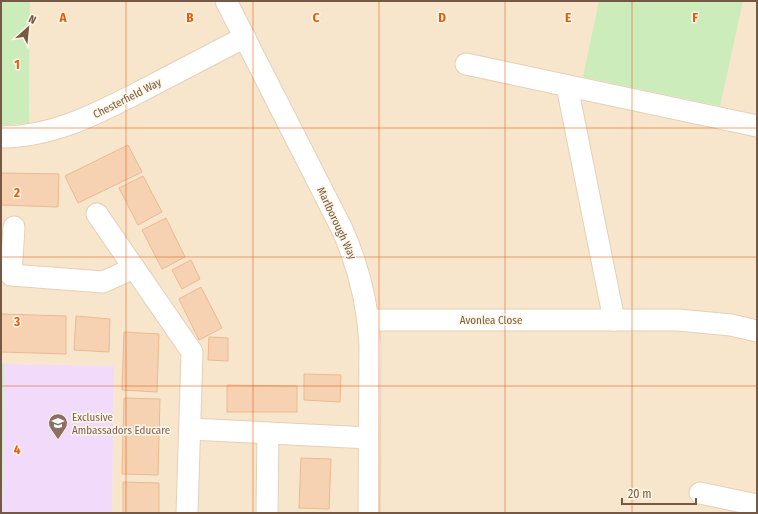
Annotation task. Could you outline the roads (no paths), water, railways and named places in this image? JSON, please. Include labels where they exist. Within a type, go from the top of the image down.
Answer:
[{"type":"street","name":"Marlborough Way","points":[[226,1],[350,247],[361,278],[369,320],[370,345],[369,513]]},
{"type":"street","name":"Chesterfield Way","points":[[1,137],[45,132],[82,121],[245,37]]},
{"type":"street","points":[[466,64],[757,126]]},
{"type":"street","points":[[567,86],[614,320]]},
{"type":"street","points":[[97,214],[192,352],[187,513]]},
{"type":"street","points":[[14,228],[11,275],[103,282],[134,268]]},
{"type":"street","name":"Avonlea Close","points":[[369,320],[702,321],[757,331]]},
{"type":"street","points":[[190,429],[369,438]]},
{"type":"street","points":[[267,513],[268,433]]},
{"type":"street","points":[[700,492],[757,505]]},
{"type":"place","name":"Exclusive Ambassadors Educare","points":[[58,440]]}]
